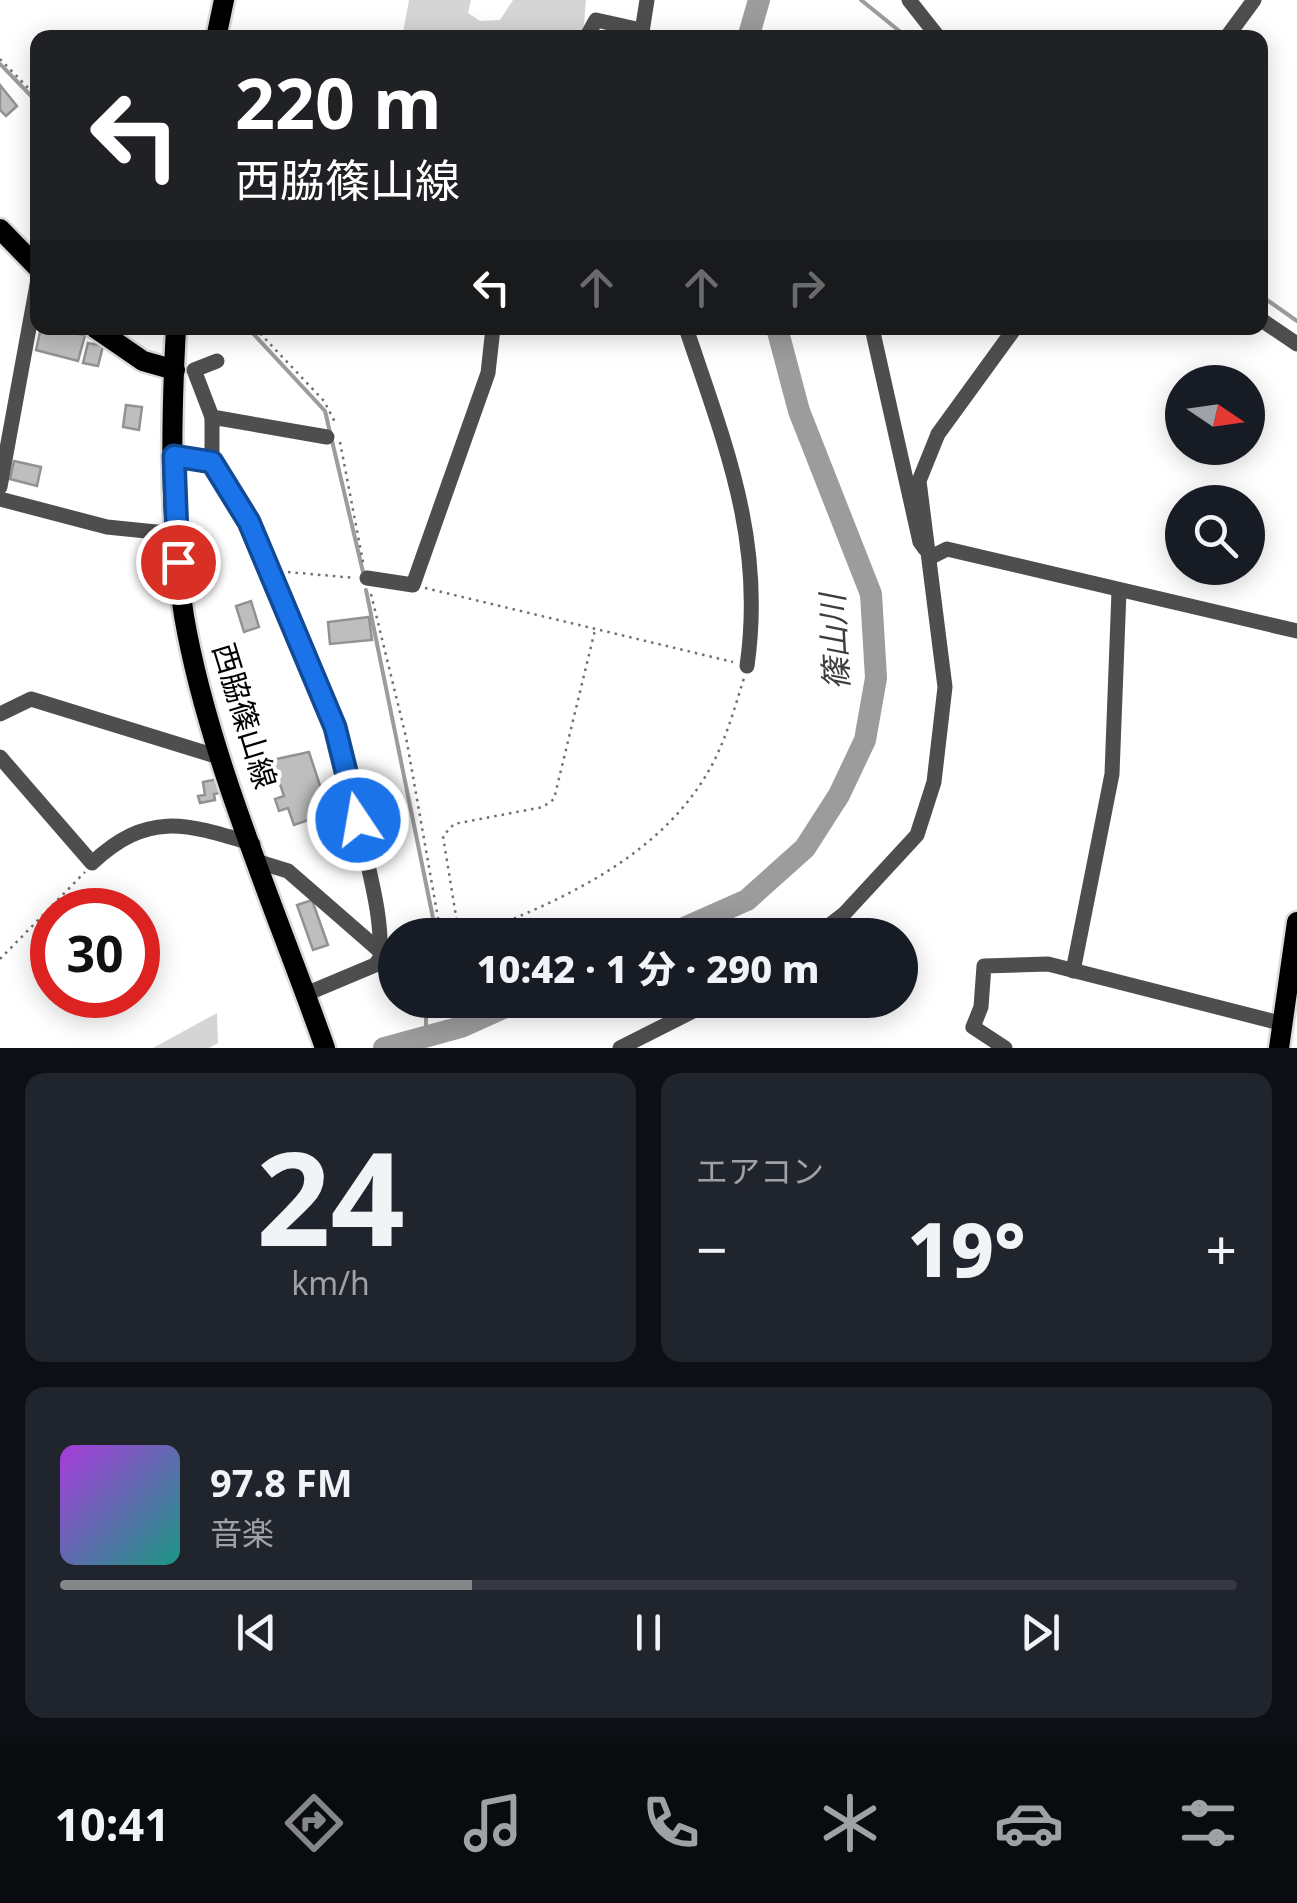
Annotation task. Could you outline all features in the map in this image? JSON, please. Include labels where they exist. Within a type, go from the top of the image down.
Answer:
[{"type":"main road","points":[[218,30],[224,0]]},
{"type":"main road","points":[[0,229],[30,260]]},
{"type":"main road","points":[[105,335],[143,361],[175,370]]},
{"type":"main road","name":"西脇篠山線","points":[[176,335],[176,534],[191,648],[222,758],[325,1048]]},
{"type":"main road","points":[[1280,1048],[1297,922]]},
{"type":"street","points":[[642,30],[647,0]]},
{"type":"street","points":[[909,0],[933,30]]},
{"type":"street","points":[[1232,30],[1254,0]]},
{"type":"street","points":[[590,30],[596,20],[628,30]]},
{"type":"street","points":[[0,487],[30,323]]},
{"type":"street","points":[[1268,324],[1297,344]]},
{"type":"street","points":[[367,578],[414,585],[488,373],[492,335]]},
{"type":"street","points":[[688,335],[733,460],[752,559],[754,615],[747,666]]},
{"type":"street","points":[[873,335],[883,392],[920,542],[931,557]]},
{"type":"street","points":[[835,918],[900,858],[917,835],[934,782],[945,686],[919,482],[926,456],[1010,335]]},
{"type":"street","points":[[217,362],[194,370],[212,418],[212,462],[249,522],[335,727],[375,893],[378,922]]},
{"type":"street","points":[[212,418],[328,437]]},
{"type":"street","points":[[174,456],[212,462]]},
{"type":"street","points":[[0,499],[107,527],[176,534]]},
{"type":"street","points":[[931,557],[947,549],[1297,631]]},
{"type":"street","points":[[1073,971],[1112,774],[1118,591]]},
{"type":"street","points":[[0,714],[31,699],[222,758]]},
{"type":"street","points":[[0,758],[92,862],[120,837],[144,829],[176,826],[256,853],[288,871],[378,949]]},
{"type":"street","points":[[307,997],[375,965],[378,958]]},
{"type":"street","points":[[1005,1048],[973,1026],[981,1007],[984,966],[1048,964],[1284,1024]]},
{"type":"street","points":[[620,1048],[679,1018]]},
{"type":"path","points":[[0,59],[30,90]]},
{"type":"path","points":[[270,569],[367,578],[406,737],[438,918]]},
{"type":"path","points":[[414,585],[747,666],[721,746],[677,816],[631,854],[546,908],[519,918]]},
{"type":"path","points":[[457,918],[444,836],[454,824],[542,807],[554,799],[595,629]]},
{"type":"path","points":[[0,959],[92,862]]},
{"type":"shaded area","points":[[409,0],[471,0],[468,13],[480,21],[500,20],[513,0],[586,0],[584,30],[403,30]]},
{"type":"shaded area","points":[[217,1013],[218,1043],[209,1048],[153,1048]]},
{"type":"building","points":[[0,85],[17,106],[6,116],[0,110]]},
{"type":"building","points":[[39,335],[85,335],[78,361],[36,350]]},
{"type":"building","points":[[88,343],[103,346],[98,366],[83,363]]},
{"type":"building","points":[[126,405],[142,407],[139,430],[123,427]]},
{"type":"building","points":[[14,461],[41,467],[37,486],[10,479]]},
{"type":"building","points":[[251,601],[259,627],[244,632],[236,606]]},
{"type":"building","points":[[369,617],[372,640],[330,644],[328,622]]},
{"type":"building","points":[[309,752],[329,813],[294,825],[288,808],[279,811],[275,799],[284,796],[272,760]]},
{"type":"building","points":[[218,779],[220,793],[214,794],[215,800],[200,803],[198,796],[205,795],[203,782]]},
{"type":"building","points":[[312,900],[328,945],[313,950],[297,905]]},
{"type":"waterway","name":"篠山川","points":[[750,30],[759,0]]},
{"type":"waterway","points":[[861,0],[898,30]]},
{"type":"waterway","points":[[0,64],[30,95]]},
{"type":"waterway","points":[[1268,301],[1297,321]]},
{"type":"waterway","points":[[254,335],[325,411],[363,572]]},
{"type":"waterway","name":"篠山川","points":[[706,918],[747,900],[805,848],[839,795],[865,740],[876,678],[871,594],[799,411],[779,335]]},
{"type":"waterway","points":[[366,590],[433,918]]},
{"type":"waterway","points":[[426,1018],[426,1036]]},
{"type":"waterway","name":"篠山川","points":[[384,1048],[481,1018]]},
{"type":"route","points":[[178,562],[174,456],[192,456],[212,462],[249,522],[335,727],[358,820]]}]
